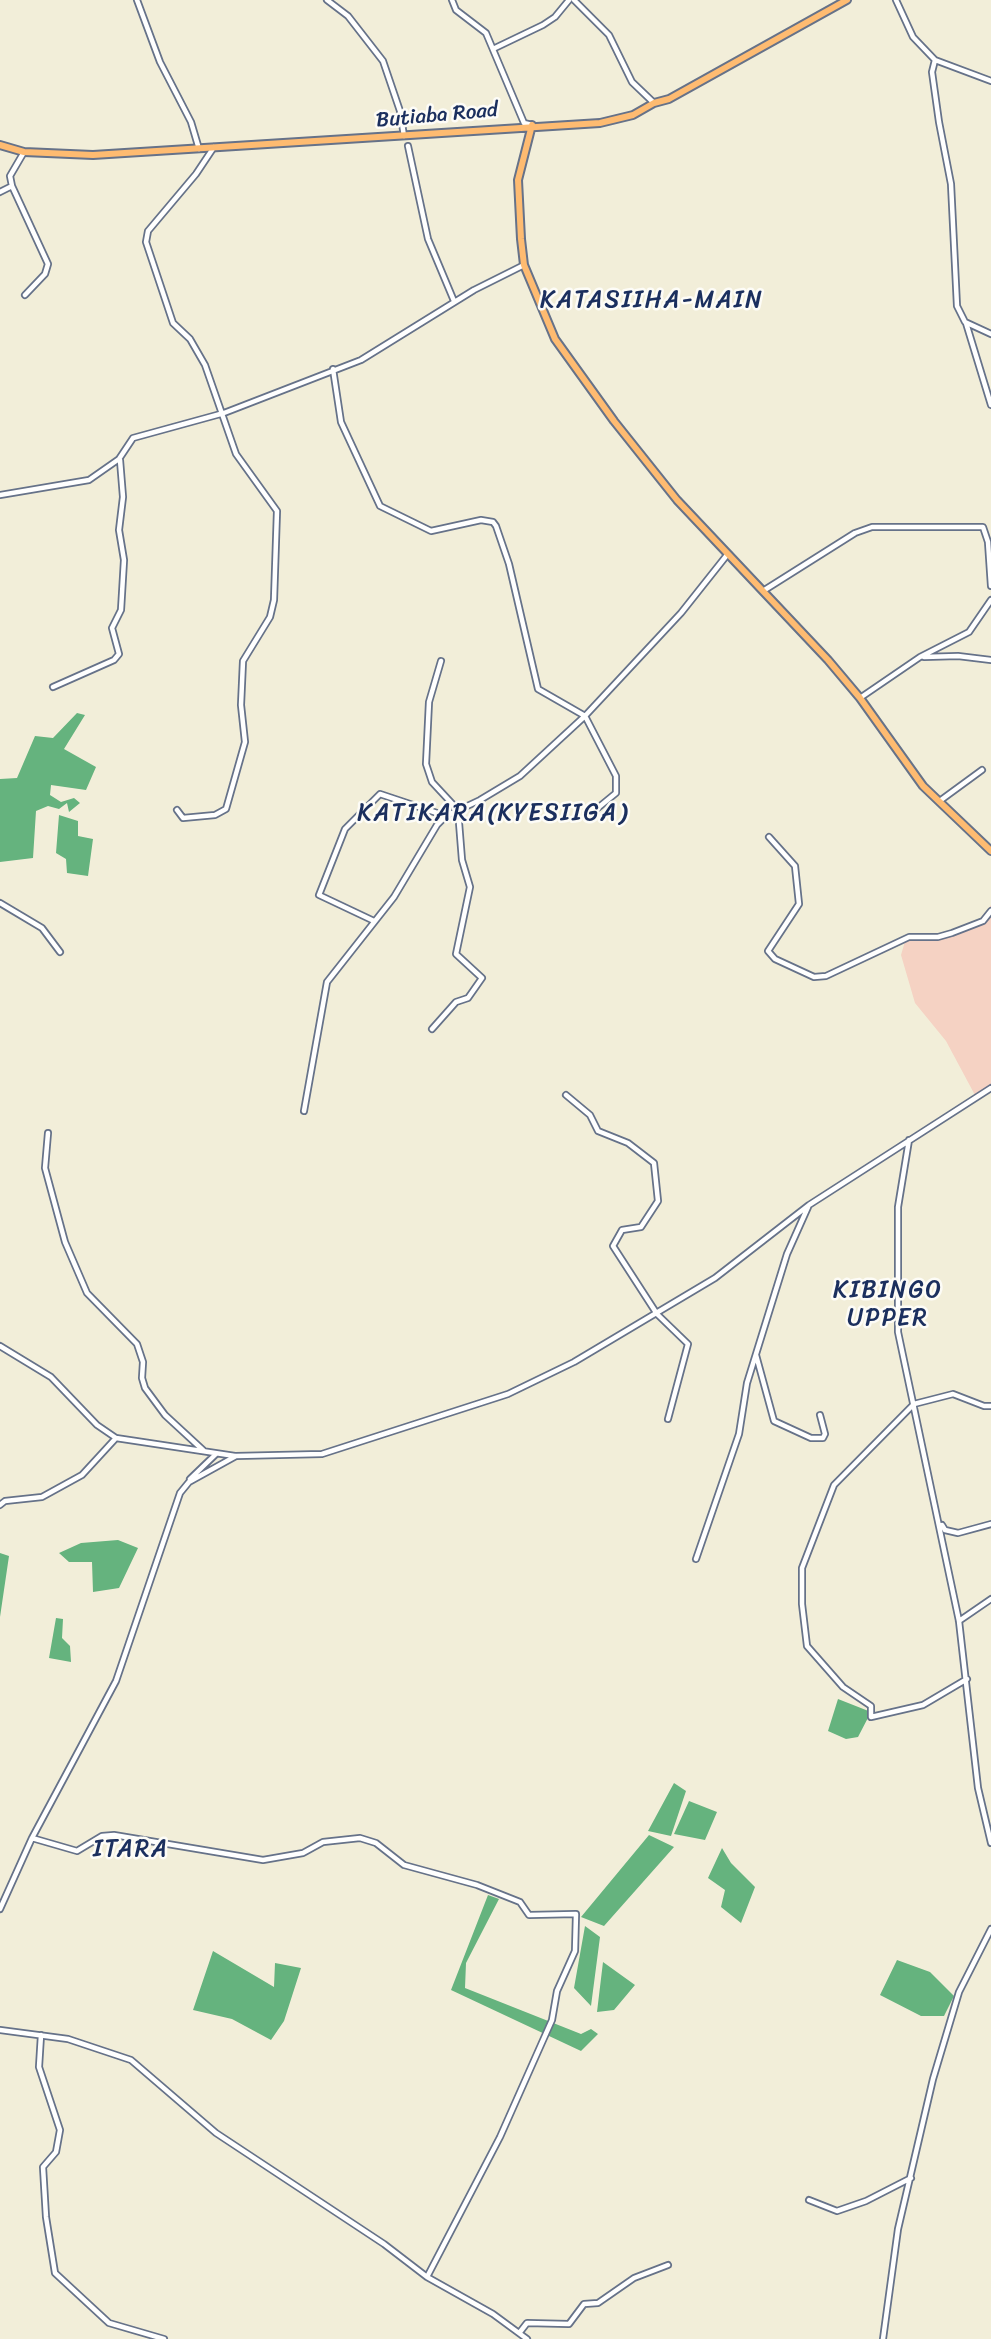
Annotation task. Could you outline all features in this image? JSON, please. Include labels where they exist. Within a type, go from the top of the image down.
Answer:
[{"type":"main road","name":"Butiaba Road","points":[[0,145],[24,152],[93,155],[404,137],[532,125],[569,127],[600,122],[633,115],[692,87],[847,0]]},
{"type":"main road","points":[[532,125],[518,180],[524,265],[555,339],[677,500],[860,698],[923,786],[941,800],[991,851]]},
{"type":"street","points":[[136,0],[159,62],[193,127],[199,149]]},
{"type":"street","points":[[327,0],[348,16],[383,61],[400,111],[404,137]]},
{"type":"street","points":[[452,0],[456,9],[486,33],[495,48],[505,83],[524,123],[532,125]]},
{"type":"street","points":[[495,48],[543,25],[555,17],[569,0]]},
{"type":"street","points":[[574,0],[609,35],[632,82],[654,103]]},
{"type":"street","points":[[896,0],[913,37],[935,60],[991,81]]},
{"type":"street","points":[[935,60],[932,72],[951,184],[957,306],[965,322],[991,405]]},
{"type":"street","points":[[408,146],[428,239],[454,302]]},
{"type":"street","points":[[177,810],[183,818],[215,815],[226,809],[245,742],[241,705],[243,661],[270,617],[274,600],[277,511],[236,454],[224,413],[193,344],[173,323],[158,286],[146,242],[148,231],[196,174],[214,147]]},
{"type":"street","points":[[24,152],[10,176],[12,186],[48,264],[46,274],[25,295]]},
{"type":"street","points":[[0,192],[12,186]]},
{"type":"street","points":[[0,495],[80,483],[120,459],[133,438],[224,413],[361,360],[454,302],[524,265]]},
{"type":"street","points":[[965,322],[991,334]]},
{"type":"street","points":[[333,369],[341,422],[380,506],[431,531],[481,520],[493,522],[509,564],[538,689],[585,716],[616,776],[616,793],[588,816]]},
{"type":"street","points":[[53,687],[114,660],[119,654],[112,628],[121,610],[124,560],[120,530],[123,497],[120,459]]},
{"type":"street","points":[[763,591],[855,533],[872,527],[983,527],[988,542],[991,586]]},
{"type":"street","points":[[304,1111],[327,982],[394,897],[437,825],[446,816],[520,776],[585,716],[681,614],[727,555]]},
{"type":"street","points":[[860,698],[920,657],[969,632],[991,600]]},
{"type":"street","points":[[920,657],[958,656],[991,660]]},
{"type":"street","points":[[432,1029],[456,1002],[468,998],[482,980],[456,954],[470,887],[462,860],[458,810],[432,782],[426,764],[429,702],[441,661]]},
{"type":"street","points":[[941,800],[982,770]]},
{"type":"street","points":[[374,921],[319,895],[345,830],[380,794],[446,816]]},
{"type":"street","points":[[769,836],[795,866],[799,904],[768,951],[775,959],[814,977],[826,976],[909,937],[939,937],[952,933],[983,920],[991,911]]},
{"type":"street","points":[[0,902],[42,928],[60,952]]},
{"type":"street","points":[[0,1346],[51,1377],[97,1425],[116,1438],[236,1456],[322,1454],[508,1394],[574,1362],[715,1278],[809,1205],[991,1088]]},
{"type":"street","points":[[566,1095],[590,1115],[598,1130],[628,1143],[654,1163],[658,1201],[641,1227],[622,1230],[613,1246],[657,1314],[688,1344],[668,1419]]},
{"type":"street","points":[[48,1133],[45,1168],[65,1242],[88,1293],[137,1344],[144,1362],[142,1378],[145,1388],[165,1415],[204,1451]]},
{"type":"street","points":[[909,1140],[898,1207],[898,1339],[940,1521],[959,1621],[978,1788],[991,1843]]},
{"type":"street","points":[[696,1559],[742,1425],[747,1383],[787,1254],[809,1205]]},
{"type":"street","points":[[756,1354],[774,1421],[811,1438],[823,1438],[825,1434],[820,1415]]},
{"type":"street","points":[[967,1679],[923,1705],[871,1717],[871,1706],[839,1682],[832,1672],[814,1658],[805,1642],[802,1568],[832,1489],[914,1404],[953,1394],[991,1406]]},
{"type":"street","points":[[0,1505],[5,1501],[42,1497],[82,1475],[116,1438]]},
{"type":"street","points":[[0,1909],[32,1839],[116,1681],[180,1493],[217,1453]]},
{"type":"street","points":[[189,1482],[236,1456]]},
{"type":"street","points":[[940,1521],[945,1530],[958,1533],[991,1524]]},
{"type":"street","points":[[959,1621],[991,1600]]},
{"type":"street","points":[[32,1839],[77,1852],[102,1836],[114,1835],[263,1860],[303,1853],[323,1842],[360,1839],[376,1843],[404,1865],[431,1871],[450,1880],[477,1885],[511,1899],[522,1904],[528,1915],[576,1914],[575,1951],[557,1991],[552,2020],[500,2137],[427,2277]]},
{"type":"street","points":[[883,2339],[898,2229],[933,2079],[957,1995],[991,1929]]},
{"type":"street","points":[[0,2030],[88,2044],[131,2060],[216,2133],[384,2244],[427,2277],[520,2332],[527,2339]]},
{"type":"street","points":[[41,2035],[39,2067],[60,2130],[56,2152],[43,2167],[46,2217],[55,2273],[109,2323],[164,2339]]},
{"type":"street","points":[[809,2200],[833,2211],[840,2210],[866,2202],[912,2177]]},
{"type":"street","points":[[520,2332],[527,2323],[569,2324],[584,2304],[598,2304],[634,2278],[668,2265]]},
{"type":"shaded area","points":[[991,905],[991,1087],[976,1097],[946,1041],[915,1003],[901,955],[906,938],[935,941],[978,923]]},
{"type":"green space","points":[[77,713],[85,715],[64,749],[96,767],[86,790],[51,785],[50,795],[61,802],[74,798],[80,803],[69,812],[67,803],[59,809],[48,806],[36,811],[33,858],[0,862],[0,779],[17,778],[35,736],[53,738]]},
{"type":"green space","points":[[59,815],[78,821],[78,836],[93,839],[88,876],[67,873],[66,859],[56,853]]},
{"type":"green space","points":[[118,1540],[138,1548],[119,1588],[93,1592],[92,1562],[69,1562],[59,1553],[81,1543]]},
{"type":"green space","points":[[0,1553],[9,1556],[0,1617]]},
{"type":"green space","points":[[56,1618],[63,1619],[62,1638],[70,1646],[71,1662],[49,1658]]},
{"type":"green space","points":[[838,1699],[871,1712],[858,1737],[846,1739],[828,1731]]},
{"type":"green space","points":[[674,1783],[686,1791],[671,1836],[648,1831]]},
{"type":"green space","points":[[689,1801],[717,1812],[705,1840],[674,1834]]},
{"type":"green space","points":[[649,1835],[674,1847],[604,1926],[581,1917]]},
{"type":"green space","points":[[722,1848],[731,1863],[755,1887],[741,1923],[721,1907],[725,1890],[708,1878]]},
{"type":"green space","points":[[488,1895],[499,1899],[466,1963],[465,1988],[581,2034],[591,2029],[598,2034],[581,2051],[451,1990]]},
{"type":"green space","points":[[585,1926],[600,1937],[591,2006],[574,1988]]},
{"type":"green space","points":[[213,1951],[274,1987],[275,1963],[301,1968],[284,2021],[271,2040],[232,2019],[193,2010]]},
{"type":"green space","points":[[897,1960],[930,1972],[954,1996],[944,2016],[921,2016],[880,1995]]},
{"type":"green space","points":[[603,1962],[635,1985],[614,2010],[597,2012]]},
{"type":"district","name":"KATASIIHA-MAIN","points":[[652,301]]},
{"type":"district","name":"KATIKARA(KYESIIGA)","points":[[493,814]]},
{"type":"district","name":"KIBINGO UPPER","points":[[888,1305]]},
{"type":"district","name":"ITARA","points":[[131,1850]]}]
